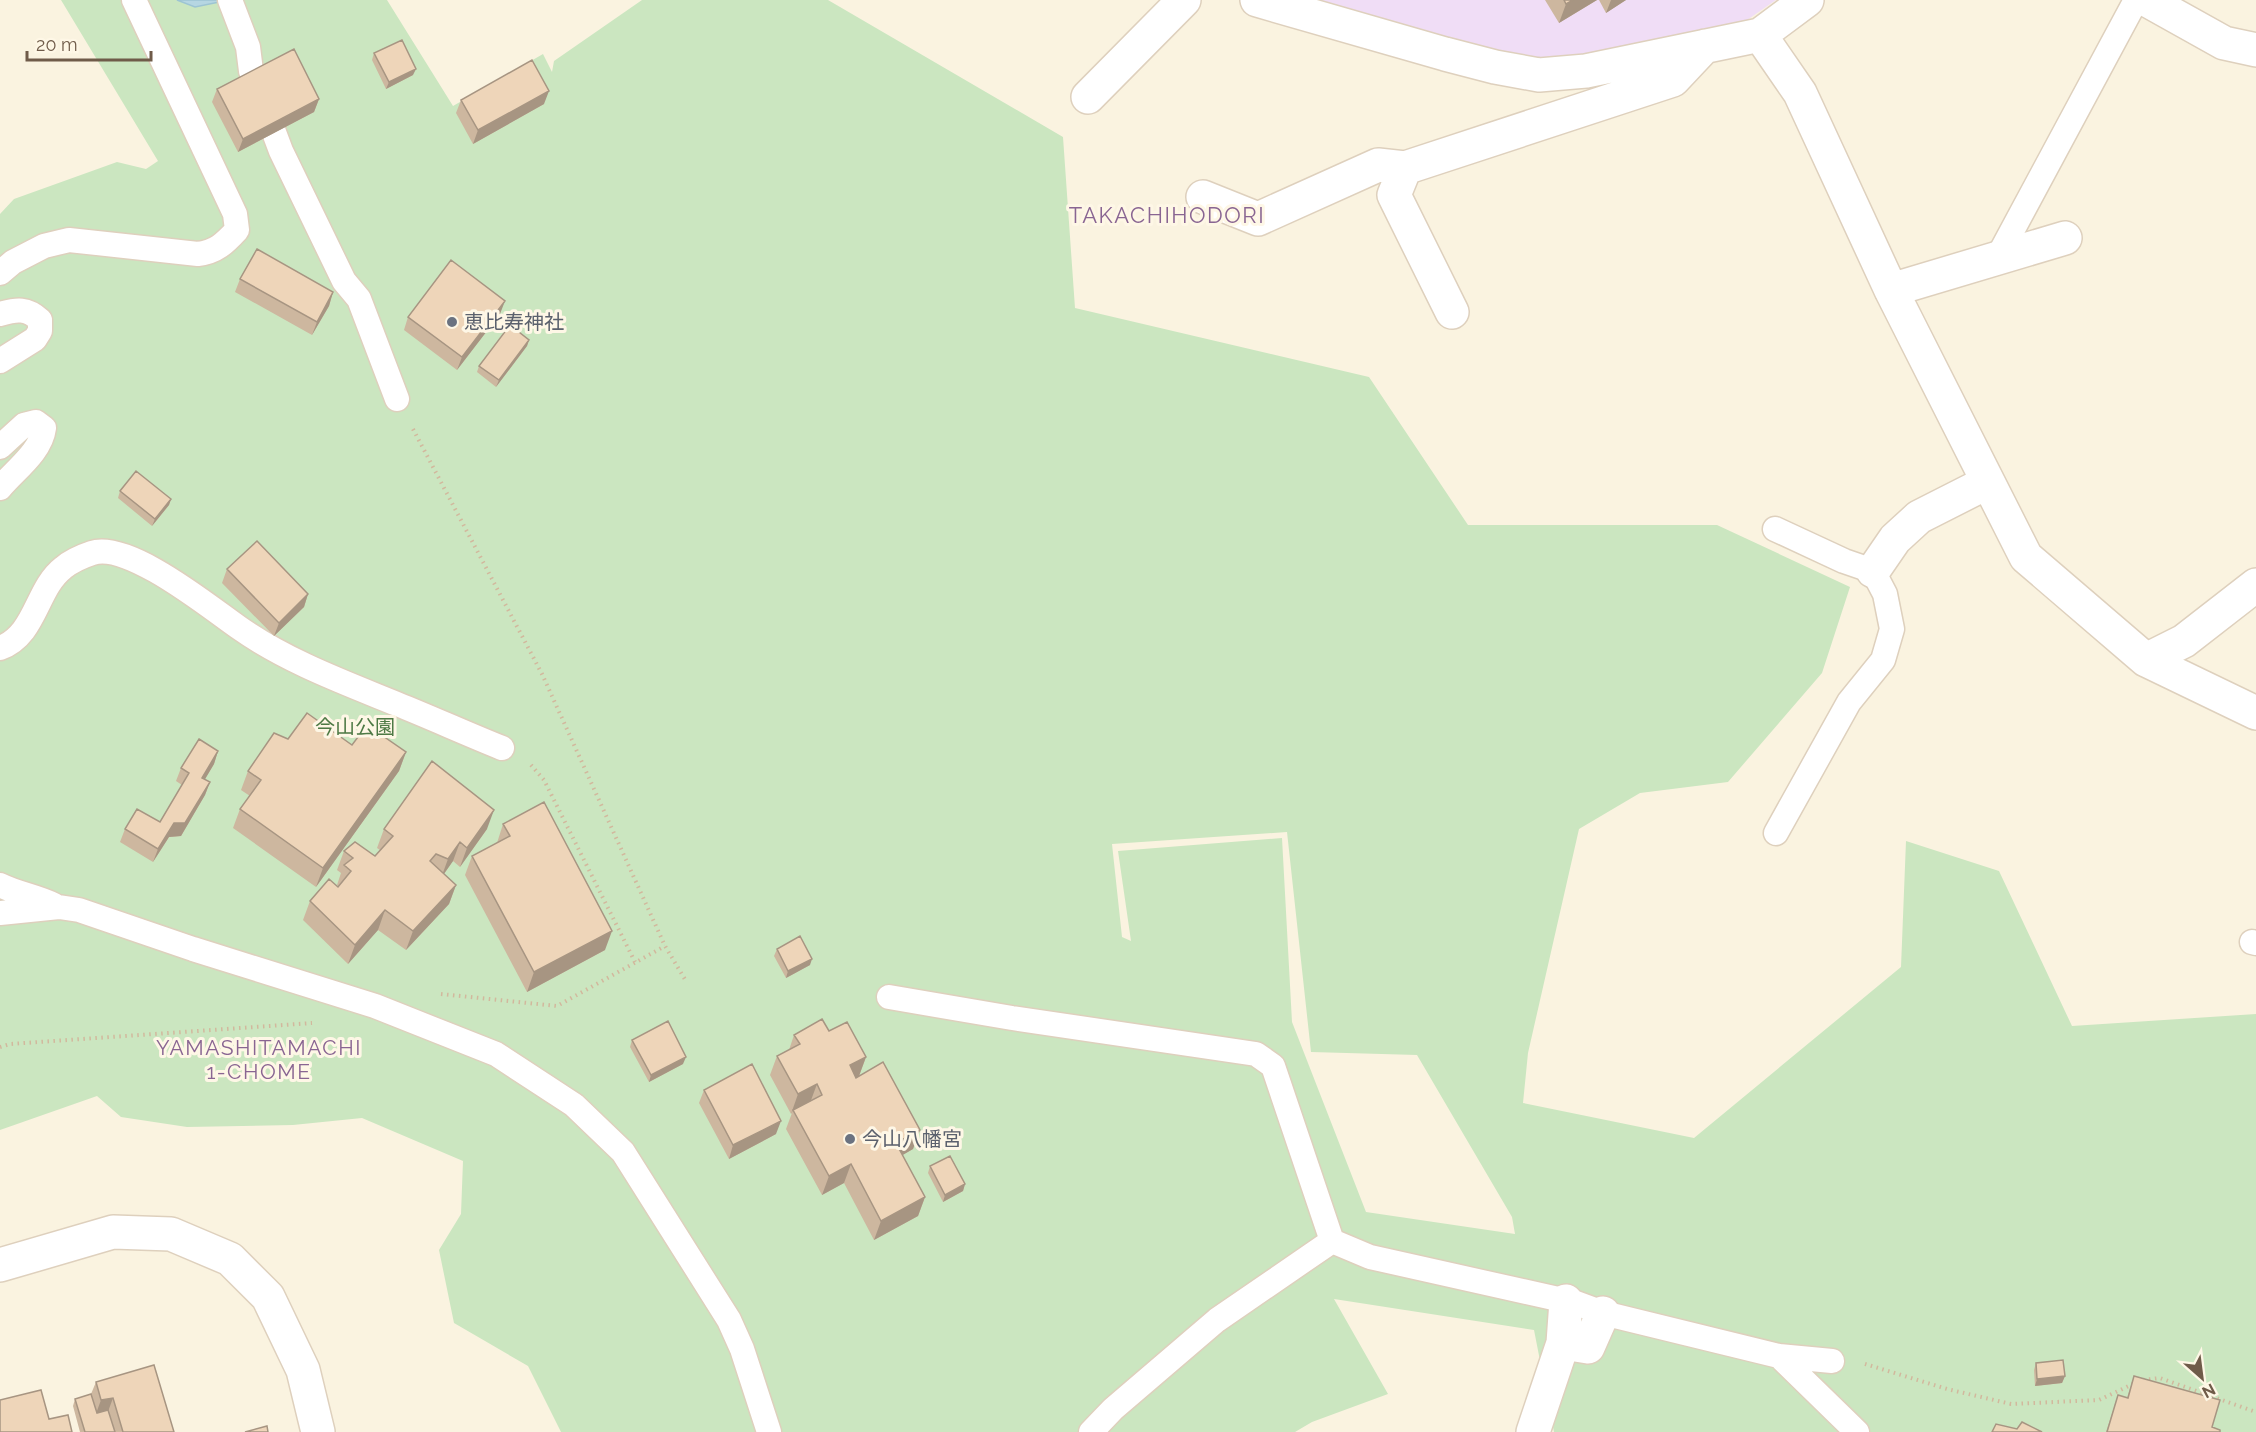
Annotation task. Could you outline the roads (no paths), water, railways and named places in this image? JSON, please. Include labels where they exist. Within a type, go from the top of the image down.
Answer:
[{"type":"street","points":[[1088,97],[1184,0]]},
{"type":"street","points":[[1257,0],[1495,68],[1539,75],[1586,71],[1760,35],[1807,0]]},
{"type":"street","points":[[2147,0],[2224,43],[2256,50]]},
{"type":"street","points":[[1760,35],[1800,93],[1891,291],[2026,557],[2146,660],[2256,713]]},
{"type":"street","points":[[1203,197],[1258,219],[1378,165],[1406,168],[1673,80],[1705,46]]},
{"type":"street","points":[[1406,168],[1394,195],[1452,312]]},
{"type":"street","points":[[1891,291],[2065,238]]},
{"type":"street","points":[[1873,571],[1895,539],[1919,517],[1988,482]]},
{"type":"street","points":[[2146,660],[2184,641],[2256,585]]},
{"type":"street","points":[[0,1265],[113,1232],[171,1234],[230,1258],[268,1297],[303,1370],[318,1432]]},
{"type":"street","points":[[1533,1432],[1563,1343],[1566,1300]]},
{"type":"street","points":[[1563,1343],[1588,1347],[1603,1313]]},
{"type":"lane","points":[[0,273],[13,262],[44,246],[69,240],[198,254],[211,252],[223,245],[237,230],[235,214],[134,0]]},
{"type":"lane","points":[[1998,257],[2136,0]]},
{"type":"lane","points":[[232,3],[248,47],[251,71],[281,151],[344,281],[359,300],[397,399]]},
{"type":"lane","points":[[0,314],[13,310],[29,311],[40,320],[40,331],[35,339],[0,361]]},
{"type":"lane","points":[[0,447],[24,425],[36,422],[44,428],[42,438],[0,488]]},
{"type":"lane","points":[[1774,529],[1844,561],[1873,571],[1885,594],[1892,629],[1883,660],[1849,702],[1776,833]]},
{"type":"lane","points":[[0,648],[8,645],[26,627],[47,588],[63,568],[93,553],[112,552],[143,564],[163,575],[266,646],[363,691],[502,748]]},
{"type":"lane","points":[[0,885],[16,893],[41,898],[59,907]]},
{"type":"lane","points":[[0,913],[59,907],[79,910],[193,949],[375,1006],[496,1054],[574,1105],[623,1152],[729,1320],[742,1349],[769,1432]]},
{"type":"lane","points":[[889,996],[1012,1018],[1256,1054],[1273,1066],[1332,1241],[1371,1257],[1566,1300],[1603,1313],[1779,1356],[1832,1361]]},
{"type":"lane","points":[[1090,1432],[1121,1402],[1217,1320],[1332,1241]]},
{"type":"lane","points":[[1779,1356],[1857,1432]]},
{"type":"water","points":[[177,0],[229,0],[195,7]]},
{"type":"place","name":"恵比寿神社","points":[[452,322]]},
{"type":"place","name":"今山八幡宮","points":[[850,1139]]},
{"type":"district","name":"TAKACHIHODORI","points":[[1167,215]]},
{"type":"district","name":"YAMASHITAMACHI 1-CHOME","points":[[259,1060]]},
{"type":"park label","name":"今山公園","points":[[355,727]]}]
